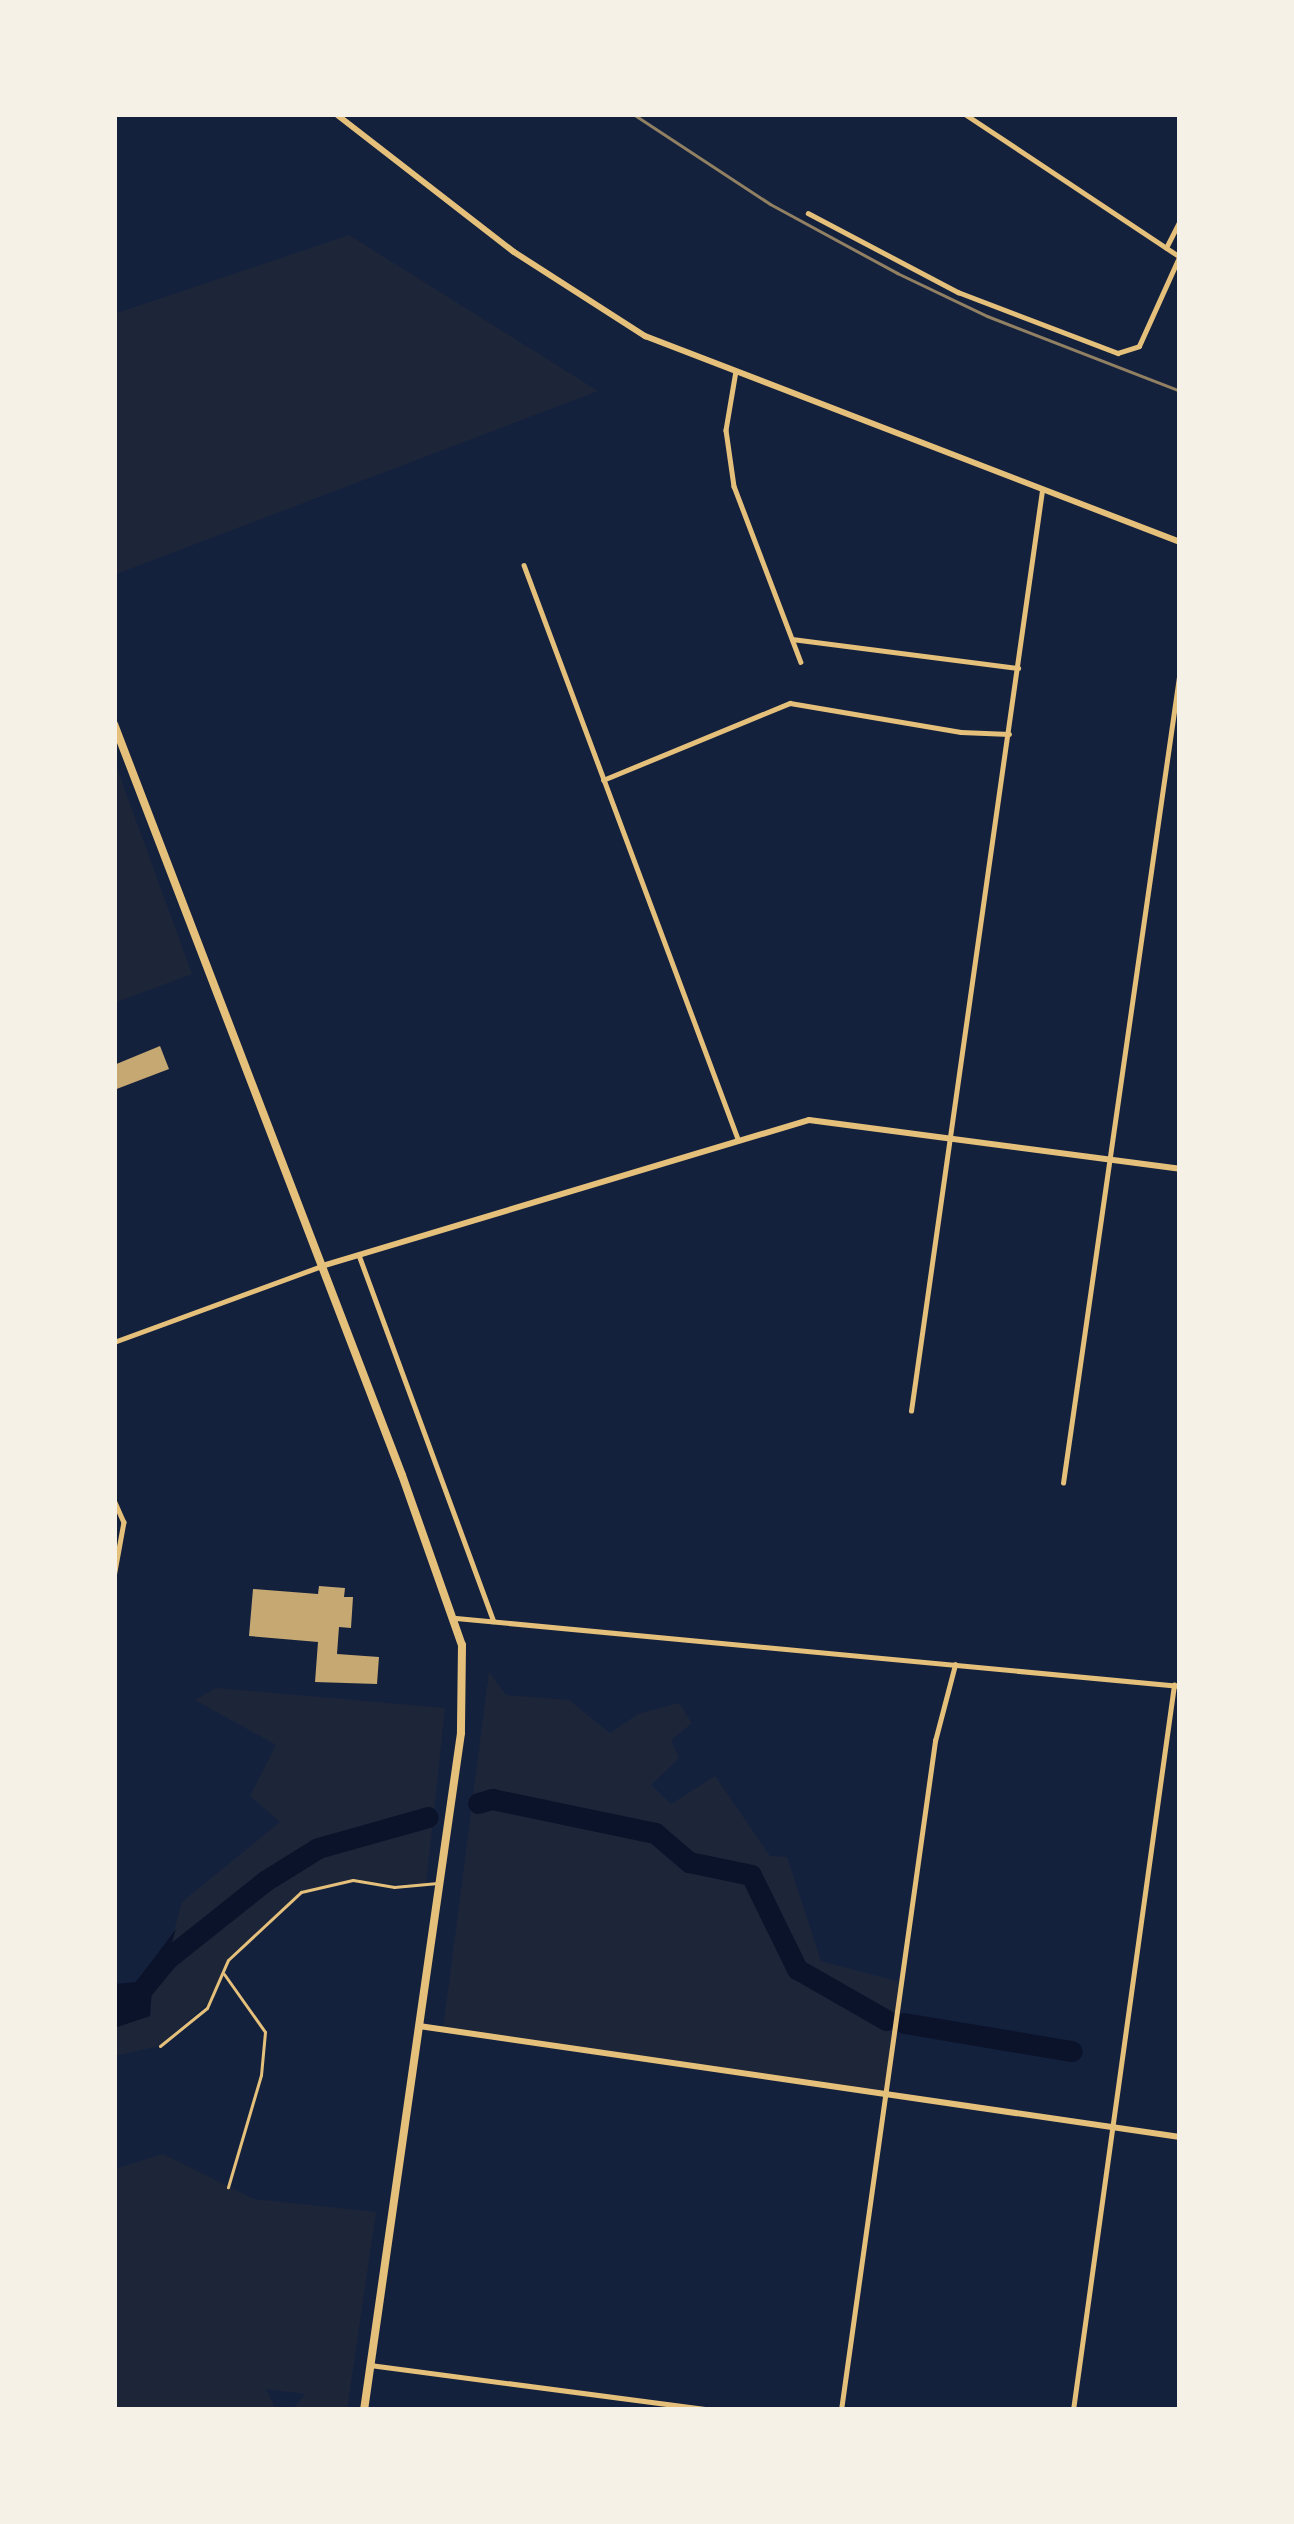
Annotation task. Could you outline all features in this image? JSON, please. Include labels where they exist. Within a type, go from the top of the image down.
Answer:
[{"type":"main road","points":[[114,724],[456,1618],[463,1710],[364,2410]]},
{"type":"street","points":[[336,114],[597,310],[645,336],[1180,542]]},
{"type":"street","points":[[808,213],[958,292],[1118,353],[1139,346],[1179,256],[964,114]]},
{"type":"street","points":[[1166,248],[1180,221]]},
{"type":"street","points":[[736,371],[726,430],[734,486],[801,662]]},
{"type":"street","points":[[911,1411],[1042,491]]},
{"type":"street","points":[[524,565],[738,1139]]},
{"type":"street","points":[[792,638],[1018,668]]},
{"type":"street","points":[[1063,1483],[1180,670]]},
{"type":"street","points":[[603,780],[790,703],[961,732],[1009,734]]},
{"type":"street","points":[[114,1342],[358,1255],[738,1139],[825,1119],[1180,1169]]},
{"type":"street","points":[[358,1255],[494,1621]]},
{"type":"street","points":[[114,1500],[124,1522],[114,1577]]},
{"type":"street","points":[[456,1618],[1177,1685],[1073,2410]]},
{"type":"street","points":[[841,2410],[935,1741],[955,1666]]},
{"type":"street","points":[[419,2026],[1180,2137]]},
{"type":"street","points":[[370,2365],[712,2410]]},
{"type":"lane","points":[[160,2046],[207,2008],[228,1960],[301,1892],[353,1880],[394,1887],[440,1883]]},
{"type":"lane","points":[[222,1972],[266,2032],[256,2097],[228,2187]]},
{"type":"shaded area","points":[[349,235],[598,391],[114,575],[114,314]]},
{"type":"shaded area","points":[[114,760],[192,974],[114,1003]]},
{"type":"shaded area","points":[[489,1672],[506,1695],[569,1700],[610,1733],[638,1714],[679,1703],[692,1723],[671,1740],[679,1758],[651,1785],[671,1804],[715,1776],[770,1856],[787,1857],[821,1961],[900,1982],[886,2094],[443,2030]]},
{"type":"shaded area","points":[[216,1688],[445,1708],[426,1885],[342,1882],[301,1892],[228,1960],[216,1996],[160,2046],[114,2056],[114,2028],[150,2016],[153,1974],[166,1959],[182,1902],[280,1822],[250,1796],[276,1745],[195,1700]]},
{"type":"shaded area","points":[[176,1929],[167,1959],[153,1974],[150,2016],[114,2028],[114,1984],[136,1982]]},
{"type":"shaded area","points":[[163,2154],[254,2199],[376,2212],[347,2410],[292,2410],[305,2394],[266,2389],[276,2410],[114,2410],[114,2169]]},
{"type":"building","points":[[160,1046],[169,1069],[114,1090],[114,1065]]},
{"type":"building","points":[[319,1586],[345,1588],[344,1597],[353,1597],[351,1628],[339,1627],[337,1654],[379,1657],[377,1684],[315,1682],[318,1642],[249,1636],[253,1589],[318,1594]]},
{"type":"waterway","points":[[478,1803],[492,1799],[655,1833],[689,1862],[751,1875],[797,1969],[886,2020]]},
{"type":"waterway","points":[[114,2000],[140,1992],[167,1959],[265,1881],[318,1848],[428,1817]]},
{"type":"waterway","points":[[904,2023],[1072,2051]]},
{"type":"railway","points":[[633,114],[770,204],[897,273],[987,316],[1180,391]]}]
